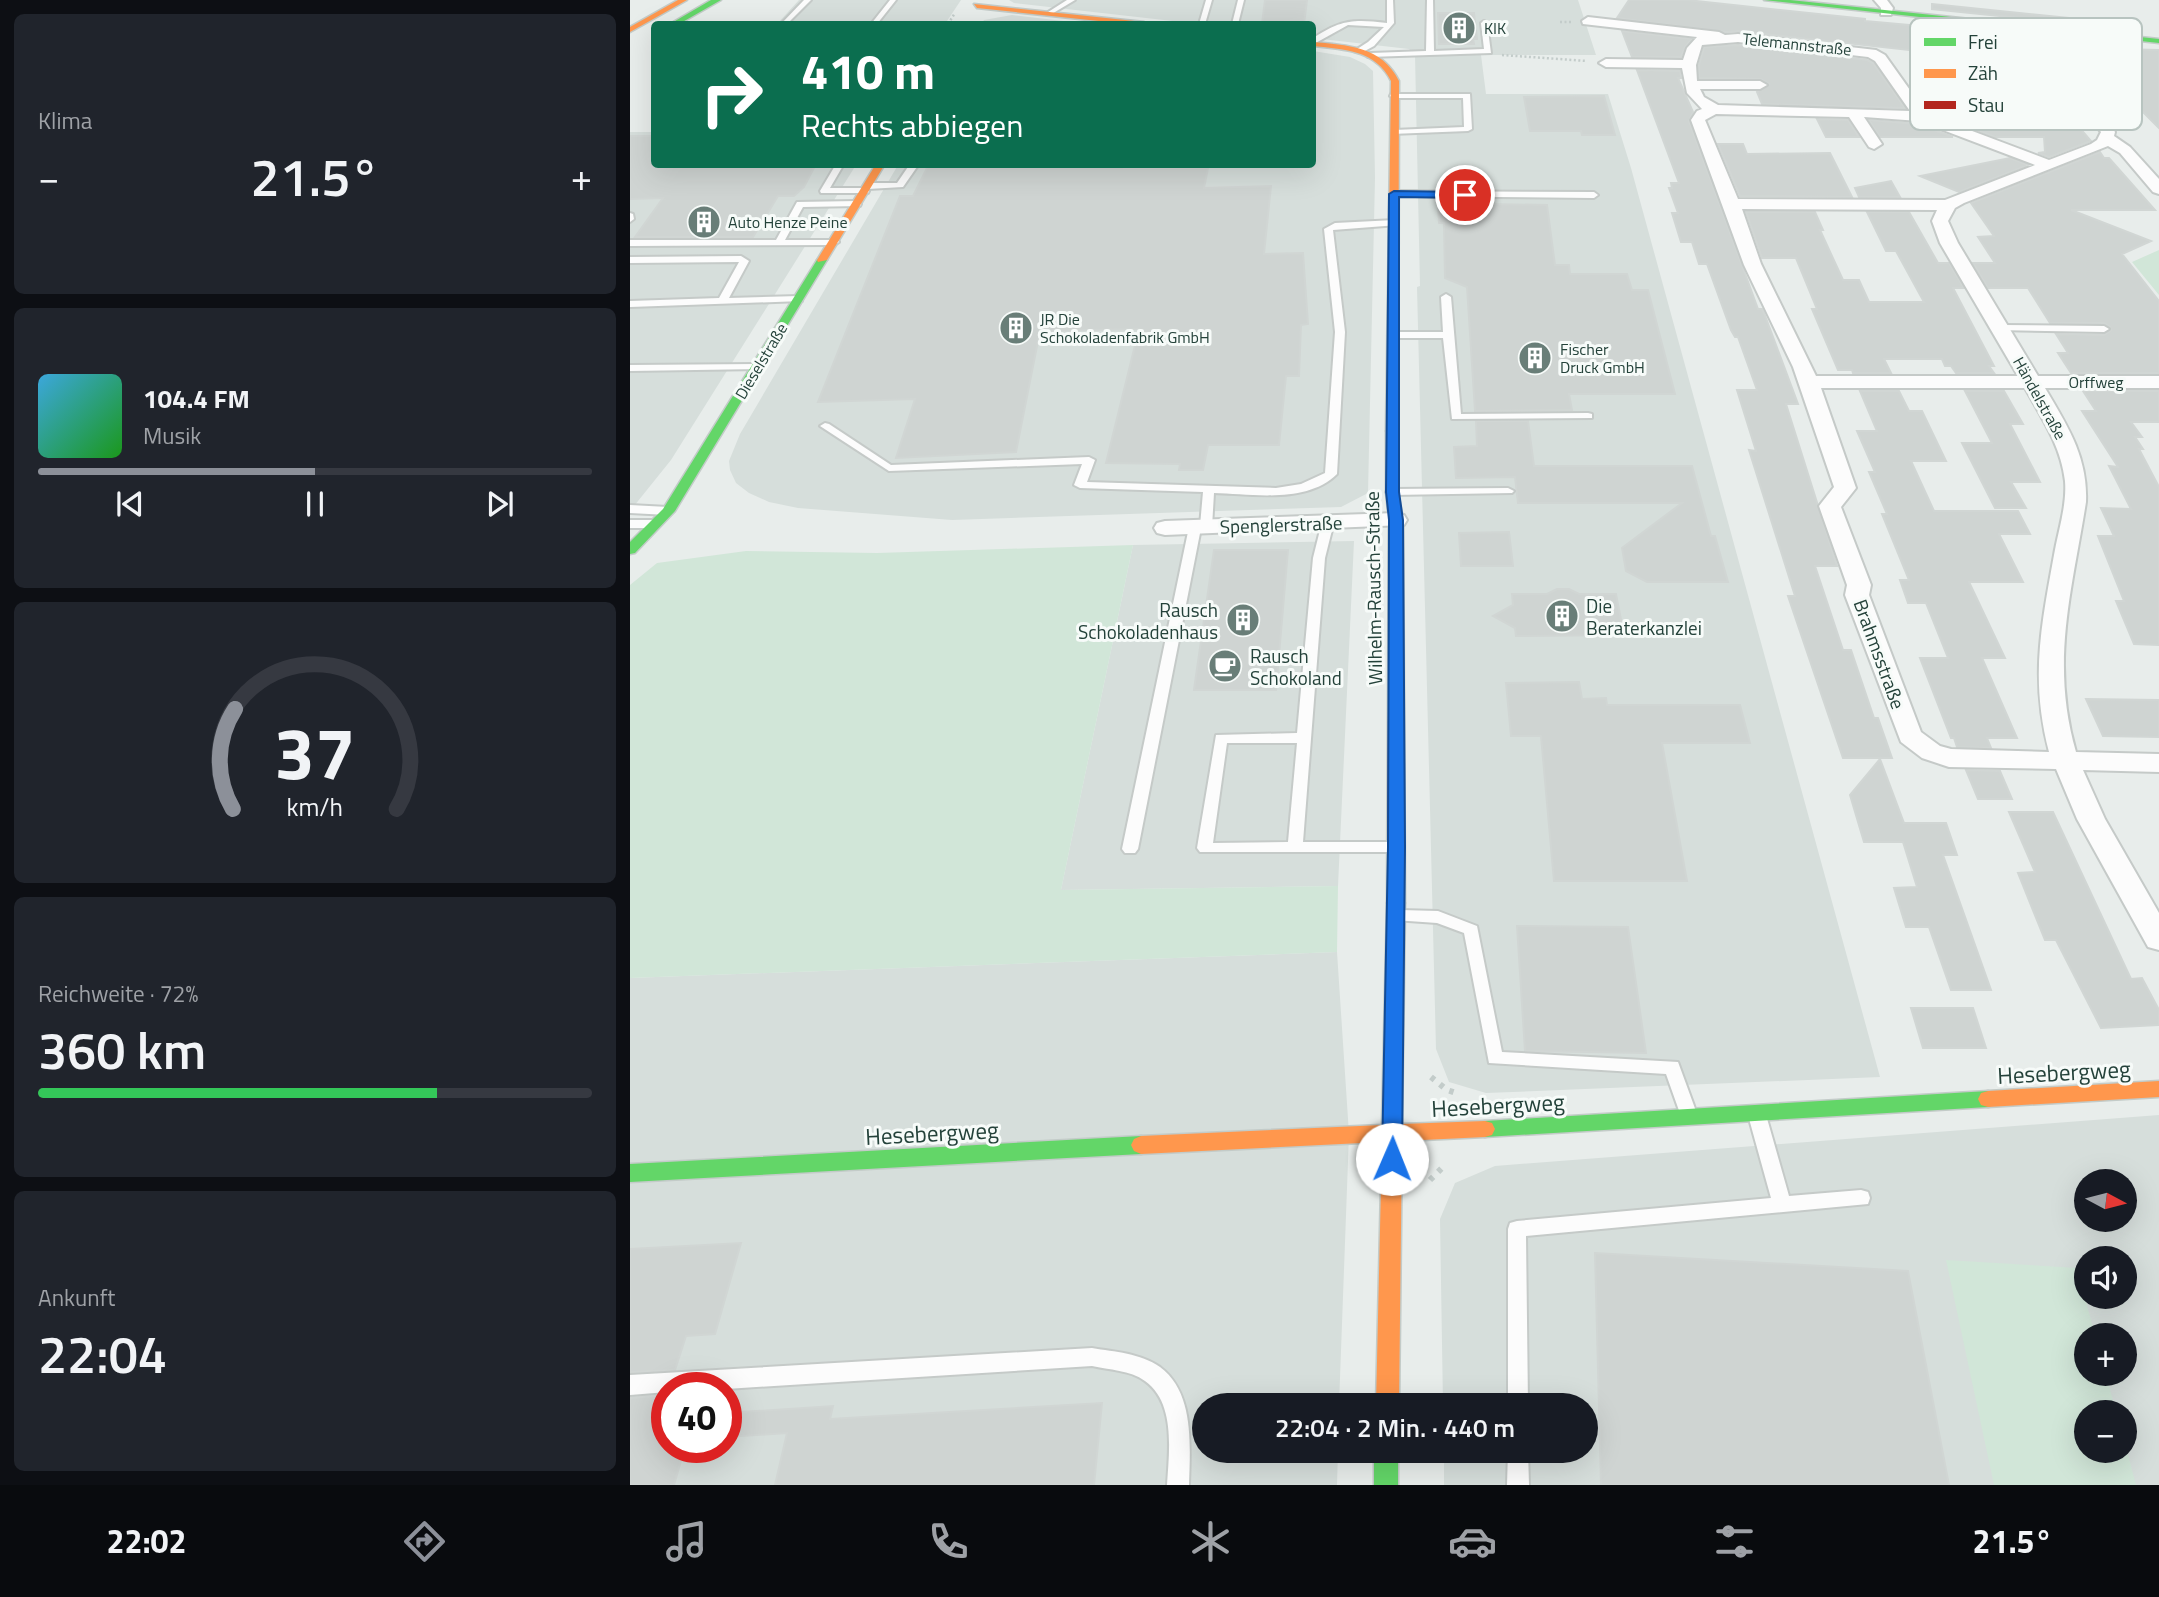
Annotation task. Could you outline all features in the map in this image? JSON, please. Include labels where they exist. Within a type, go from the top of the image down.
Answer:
[{"type":"main road","points":[[630,30],[683,0]]},
{"type":"main road","points":[[679,21],[717,0]]},
{"type":"main road","points":[[1768,0],[1883,6],[1962,18]]},
{"type":"main road","points":[[976,7],[1104,21]]},
{"type":"main road","points":[[1316,44],[1364,53]]},
{"type":"main road","name":"Wilhelm-Rausch-Straße","points":[[1364,53],[1382,61],[1394,73],[1392,492],[1396,520],[1397,847],[1387,1393]]},
{"type":"main road","name":"Dieselstraße","points":[[630,550],[668,511],[879,168]]},
{"type":"main road","name":"Hesebergweg","points":[[630,1172],[2159,1090]]},
{"type":"main road","points":[[1386,1463],[1386,1485]]},
{"type":"street","name":"Telemannstraße","points":[[1588,21],[1871,54],[1880,58],[1910,100]]},
{"type":"street","name":"Telemannstraße","points":[[1689,64],[1690,51],[1698,41],[1724,37]]},
{"type":"street","points":[[1606,63],[1689,64],[1693,85],[1700,101],[1716,109],[1738,113],[1910,115]]},
{"type":"street","points":[[1693,85],[1760,85]]},
{"type":"street","name":"Brahmsstraße","points":[[1716,109],[1702,114],[1698,120],[1753,265],[1760,272],[1769,298],[1778,310],[1808,382],[1845,488],[1830,506],[1859,585],[1857,595],[1910,736],[1931,752],[1949,758],[2066,762]]},
{"type":"street","points":[[1854,113],[1874,144]]},
{"type":"street","points":[[1956,130],[2049,165]]},
{"type":"street","points":[[1732,204],[1948,205],[2096,147],[2106,138],[2107,130]]},
{"type":"street","points":[[2106,138],[2125,150],[2153,175],[2159,189]]},
{"type":"street","name":"Händelstraße","points":[[1948,205],[1940,221],[1942,232],[2033,382],[2064,437],[2074,465],[2078,490],[2050,658],[2053,722],[2066,762],[2091,815],[2159,939]]},
{"type":"street","points":[[1808,382],[2033,382]]},
{"type":"street","name":"Orffweg","points":[[2033,382],[2159,382]]},
{"type":"street","name":"Spenglerstraße","points":[[1165,528],[1396,520]]},
{"type":"street","points":[[2066,762],[2159,763]]},
{"type":"lane","points":[[787,21],[808,0]]},
{"type":"lane","points":[[876,21],[893,0]]},
{"type":"lane","points":[[1048,14],[1072,0]]},
{"type":"lane","points":[[1203,21],[1209,0]]},
{"type":"lane","points":[[1236,21],[1241,0]]},
{"type":"lane","points":[[1364,53],[1391,23],[1390,0]]},
{"type":"lane","points":[[1430,0],[1430,52]]},
{"type":"lane","points":[[1316,40],[1337,24],[1355,22],[1388,26]]},
{"type":"lane","points":[[1364,53],[1488,51],[1484,23]]},
{"type":"lane","points":[[1394,96],[1467,96],[1468,129],[1394,132]]},
{"type":"lane","points":[[838,168],[824,191],[863,194]]},
{"type":"lane","points":[[780,241],[800,205],[900,185],[912,168]]},
{"type":"lane","points":[[1394,194],[1594,195]]},
{"type":"lane","points":[[825,426],[889,468],[1089,460],[1080,485],[1276,491],[1298,489],[1320,482],[1331,474],[1340,332],[1328,229],[1349,225],[1395,223]]},
{"type":"lane","points":[[630,243],[834,242]]},
{"type":"lane","points":[[630,260],[734,257],[744,261],[722,302]]},
{"type":"lane","points":[[1446,298],[1456,416],[1588,416]]},
{"type":"lane","points":[[630,304],[799,299]]},
{"type":"lane","points":[[2001,328],[2104,329]]},
{"type":"lane","points":[[1394,335],[1448,335]]},
{"type":"lane","points":[[630,368],[757,367]]},
{"type":"lane","points":[[1130,849],[1209,488]]},
{"type":"lane","points":[[1392,492],[1508,491]]},
{"type":"lane","points":[[630,509],[668,511]]},
{"type":"lane","points":[[1295,847],[1319,558],[1328,522]]},
{"type":"lane","points":[[630,524],[656,524]]},
{"type":"lane","points":[[1303,738],[1221,738],[1205,848],[1397,847]]},
{"type":"lane","points":[[1395,916],[1438,917],[1471,930],[1495,1058],[1672,1067],[1689,1117]]},
{"type":"lane","points":[[1756,1113],[1782,1205]]},
{"type":"lane","points":[[1518,1393],[1517,1229],[1861,1198]]},
{"type":"lane","points":[[630,1385],[1092,1357],[1138,1366],[1165,1385],[1178,1415],[1178,1485]]},
{"type":"lane","points":[[1518,1463],[1518,1485]]},
{"type":"path","points":[[1488,51],[1508,56],[1606,63]]},
{"type":"shaded area","points":[[799,0],[961,0],[947,21],[780,21]]},
{"type":"shaded area","points":[[1009,0],[1578,0],[1596,55],[1481,55],[1486,94],[1608,94],[1631,168],[1880,1077],[1486,1093],[1449,1082],[1436,1049],[1417,287],[1420,286],[1415,55],[1409,49],[1316,38],[1316,21],[1173,21],[1014,3]]},
{"type":"shaded area","points":[[1012,15],[1063,21],[983,21]]},
{"type":"shaded area","points":[[1316,51],[1350,57],[1373,71],[1375,178],[1368,493],[1341,507],[952,520],[798,508],[769,502],[749,493],[736,483],[729,461],[740,434],[896,168],[1316,168]]},
{"type":"shaded area","points":[[630,132],[651,132],[651,168],[854,168],[671,460],[630,511]]},
{"type":"shaded area","points":[[1354,541],[1338,886],[1061,890],[1133,545]]},
{"type":"shaded area","points":[[1337,952],[1349,1134],[1339,1393],[1192,1393],[1192,1463],[1338,1463],[1337,1485],[630,1485],[630,978]]},
{"type":"shaded area","points":[[2159,1115],[2159,1485],[1444,1485],[1444,1463],[1598,1463],[1598,1393],[1443,1393],[1440,1219],[1455,1183],[1495,1166]]},
{"type":"green space","points":[[2159,250],[2159,295],[2132,262]]},
{"type":"green space","points":[[1133,545],[1061,890],[1338,886],[1337,952],[630,978],[630,585],[657,563],[746,551],[877,553]]},
{"type":"green space","points":[[1946,1260],[2074,1268],[2074,1309],[2088,1309],[2092,1323],[2074,1323],[2074,1386],[2109,1386],[2113,1400],[2074,1400],[2074,1463],[2130,1463],[2136,1485],[1994,1485]]},
{"type":"building","points":[[1265,0],[1307,0],[1304,21],[1262,21]]},
{"type":"building","points":[[1629,0],[1687,0],[1865,19],[1910,25],[1910,50],[1738,31],[1726,32],[1617,18]]},
{"type":"building","points":[[1932,4],[2069,18],[2020,18],[1932,9]]},
{"type":"building","name":"KIK","points":[[1438,13],[1474,13],[1477,39],[1473,39],[1474,44],[1439,44]]},
{"type":"building","points":[[1622,31],[1692,39],[1681,57],[1632,57]]},
{"type":"building","points":[[1738,45],[1867,60],[1873,63],[1905,108],[1762,104],[1757,92],[1769,84],[1761,79],[1699,78],[1704,47]]},
{"type":"building","points":[[2142,50],[2159,50],[2159,128],[2142,111]]},
{"type":"building","points":[[1637,70],[1680,71],[1681,78],[1678,78],[1693,112],[1689,121],[1758,309],[1762,309],[1764,313],[1798,404],[1786,404],[1837,566],[1815,566],[1843,650],[1851,650],[1874,718],[1878,718],[1892,758],[1843,758],[1788,596],[1795,596],[1749,450],[1756,451],[1737,390],[1757,390],[1707,264],[1699,264],[1692,242],[1681,242],[1672,213],[1678,213],[1669,188],[1672,188],[1671,183],[1679,183]]},
{"type":"building","points":[[1604,96],[1615,135],[1582,135],[1581,131],[1530,131],[1524,97]]},
{"type":"building","points":[[1817,119],[1848,120],[1859,137],[1826,137]]},
{"type":"building","points":[[1869,120],[1910,123],[1910,130],[1934,130],[1953,137],[1880,137]]},
{"type":"building","points":[[1977,130],[2082,130],[2091,141],[2049,157],[2038,153],[2045,152],[2044,137],[1995,137]]},
{"type":"building","points":[[630,136],[651,136],[651,168],[814,168],[804,187],[794,196],[778,196],[753,237],[635,237],[663,198],[630,199]]},
{"type":"building","points":[[1718,144],[1743,144],[1747,154],[1830,153],[1852,197],[1740,196]]},
{"type":"building","points":[[2100,152],[2104,158],[2109,158],[2155,210],[2071,210],[2151,241],[2122,254],[2159,301],[2159,373],[2071,373],[2058,353],[2068,353],[2056,334],[2104,335],[2111,330],[2110,327],[2104,323],[2050,323],[2028,288],[1988,288],[1973,263],[1995,263],[1978,237],[1994,236],[1971,203]]},
{"type":"building","points":[[2010,158],[2028,165],[1959,192],[1920,176]]},
{"type":"building","name":"JR Die Schokoladenfabrik GmbH","points":[[927,168],[1208,168],[1204,188],[1271,186],[1264,254],[1303,253],[1308,324],[1301,325],[1299,376],[1286,376],[1279,445],[1208,445],[1203,470],[1179,470],[1180,464],[1106,463],[1139,329],[1040,331],[1016,452],[896,458],[915,399],[818,402],[900,196],[913,196]]},
{"type":"building","points":[[1891,181],[1900,197],[1859,197],[1855,188]]},
{"type":"building","points":[[1450,199],[1490,200],[1489,204],[1547,205],[1555,265],[1569,265],[1570,274],[1627,274],[1632,290],[1648,290],[1675,394],[1569,394],[1572,410],[1475,411],[1467,287],[1445,278],[1444,223],[1439,223],[1438,204]]},
{"type":"building","points":[[1746,212],[1815,212],[1823,230],[1820,230],[1843,280],[1859,280],[1869,302],[1924,302],[1896,251],[1886,251],[1867,212],[1909,212],[1938,263],[1949,263],[1964,288],[1953,288],[1994,366],[1989,366],[1994,373],[1956,373],[1951,366],[1945,366],[1942,359],[1884,359],[1891,373],[1853,373],[1852,370],[1838,370],[1812,309],[1817,309],[1796,258],[1762,258]]},
{"type":"building","points":[[1860,391],[1899,391],[1909,411],[1922,411],[1946,461],[1911,461],[1934,511],[2018,511],[2030,534],[1999,534],[2023,582],[1969,582],[2005,658],[1982,658],[2017,738],[1987,738],[1991,748],[1957,747],[1954,738],[1951,738],[1920,658],[1948,658],[1926,603],[1908,603],[1900,580],[1909,580],[1882,514],[1887,514],[1869,472],[1875,472],[1857,431],[1877,431]]},
{"type":"building","points":[[1965,391],[2004,391],[2023,424],[2010,424],[2040,482],[2011,482],[2026,508],[1995,508],[1962,443],[1992,443]]},
{"type":"building","points":[[2083,391],[2159,391],[2159,422],[2131,422],[2142,437],[2135,437],[2159,487],[2159,645],[2134,644],[2116,601],[2124,601],[2098,536],[2114,536],[2101,508],[2131,509],[2109,466],[2118,467],[2082,411],[2096,411]]},
{"type":"building","points":[[1476,421],[1528,421],[1534,466],[1692,466],[1711,536],[1715,536],[1728,582],[1647,582],[1626,571],[1622,548],[1682,503],[1518,503],[1515,477],[1456,478],[1454,447],[1477,446]]},
{"type":"building","points":[[1509,532],[1513,566],[1461,566],[1459,533]]},
{"type":"building","name":"Rausch Schokoladenhaus","points":[[1214,550],[1288,550],[1276,690],[1194,690]]},
{"type":"building","name":"Die Beraterkanzlei","points":[[1557,589],[1569,589],[1579,594],[1616,594],[1624,635],[1516,636],[1515,628],[1493,616],[1513,605],[1512,594],[1547,594]]},
{"type":"building","points":[[1579,682],[1582,699],[1606,698],[1607,705],[1740,705],[1750,743],[1662,743],[1687,881],[1554,881],[1541,736],[1511,736],[1506,683]]},
{"type":"building","points":[[2086,699],[2159,700],[2159,737],[2103,736]]},
{"type":"building","points":[[1880,759],[1904,823],[1946,823],[1957,855],[1943,855],[1991,990],[1951,990],[1929,927],[1906,927],[1894,888],[1917,887],[1903,842],[1864,842],[1850,795]]},
{"type":"building","points":[[1966,770],[2000,771],[2012,799],[1978,799]]},
{"type":"building","points":[[2009,812],[2053,812],[2131,979],[2142,978],[2159,1010],[2159,1025],[2101,1028],[2056,940],[2045,940],[2018,873],[2035,872]]},
{"type":"building","points":[[1517,926],[1628,927],[1646,1053],[1525,1051]]},
{"type":"building","points":[[1911,1008],[1973,1008],[1986,1048],[1923,1048]]},
{"type":"building","points":[[741,1243],[715,1334],[686,1336],[675,1370],[630,1372],[630,1249]]},
{"type":"building","points":[[1595,1253],[1908,1271],[1949,1485],[1601,1485]]},
{"type":"building","points":[[651,1396],[651,1463],[680,1463],[674,1485],[630,1485],[630,1398]]},
{"type":"building","points":[[1102,1403],[1094,1485],[775,1485],[787,1433],[742,1436],[742,1412],[833,1406],[830,1419]]},
{"type":"traffic: fast","points":[[679,21],[717,0]]},
{"type":"traffic: fast","points":[[1768,0],[1940,18]]},
{"type":"traffic: fast","points":[[2142,39],[2159,41]]},
{"type":"traffic: fast","points":[[630,550],[668,511],[822,260]]},
{"type":"traffic: fast","points":[[1485,1129],[1988,1099]]},
{"type":"traffic: fast","points":[[630,1173],[1141,1145]]},
{"type":"traffic: fast","points":[[1386,1463],[1386,1485]]},
{"type":"traffic: slow","points":[[630,30],[683,0]]},
{"type":"traffic: slow","points":[[977,6],[1116,21]]},
{"type":"traffic: slow","points":[[1316,44],[1349,48],[1372,55],[1390,70],[1395,81],[1392,431]]},
{"type":"traffic: slow","points":[[822,260],[879,168]]},
{"type":"traffic: slow","points":[[1387,1393],[1396,903]]},
{"type":"traffic: slow","points":[[1988,1099],[2159,1089]]},
{"type":"traffic: slow","points":[[1141,1145],[1485,1129]]},
{"type":"traffic: jam","points":[[1392,431],[1392,492],[1396,520],[1396,903]]},
{"type":"place","name":"KIK","points":[[1459,28]]},
{"type":"place","name":"Auto Henze Peine","points":[[704,222]]},
{"type":"place","name":"JR Die Schokoladenfabrik GmbH","points":[[1016,328]]},
{"type":"place","name":"Fischer Druck GmbH","points":[[1535,358]]},
{"type":"place","name":"Die Beraterkanzlei","points":[[1562,616]]},
{"type":"place","name":"Rausch Schokoladenhaus","points":[[1243,620]]},
{"type":"place","name":"Rausch Schokoland","points":[[1225,666]]},
{"type":"route","points":[[1392,1159],[1397,847],[1396,520],[1392,492],[1394,194],[1465,195]]}]
